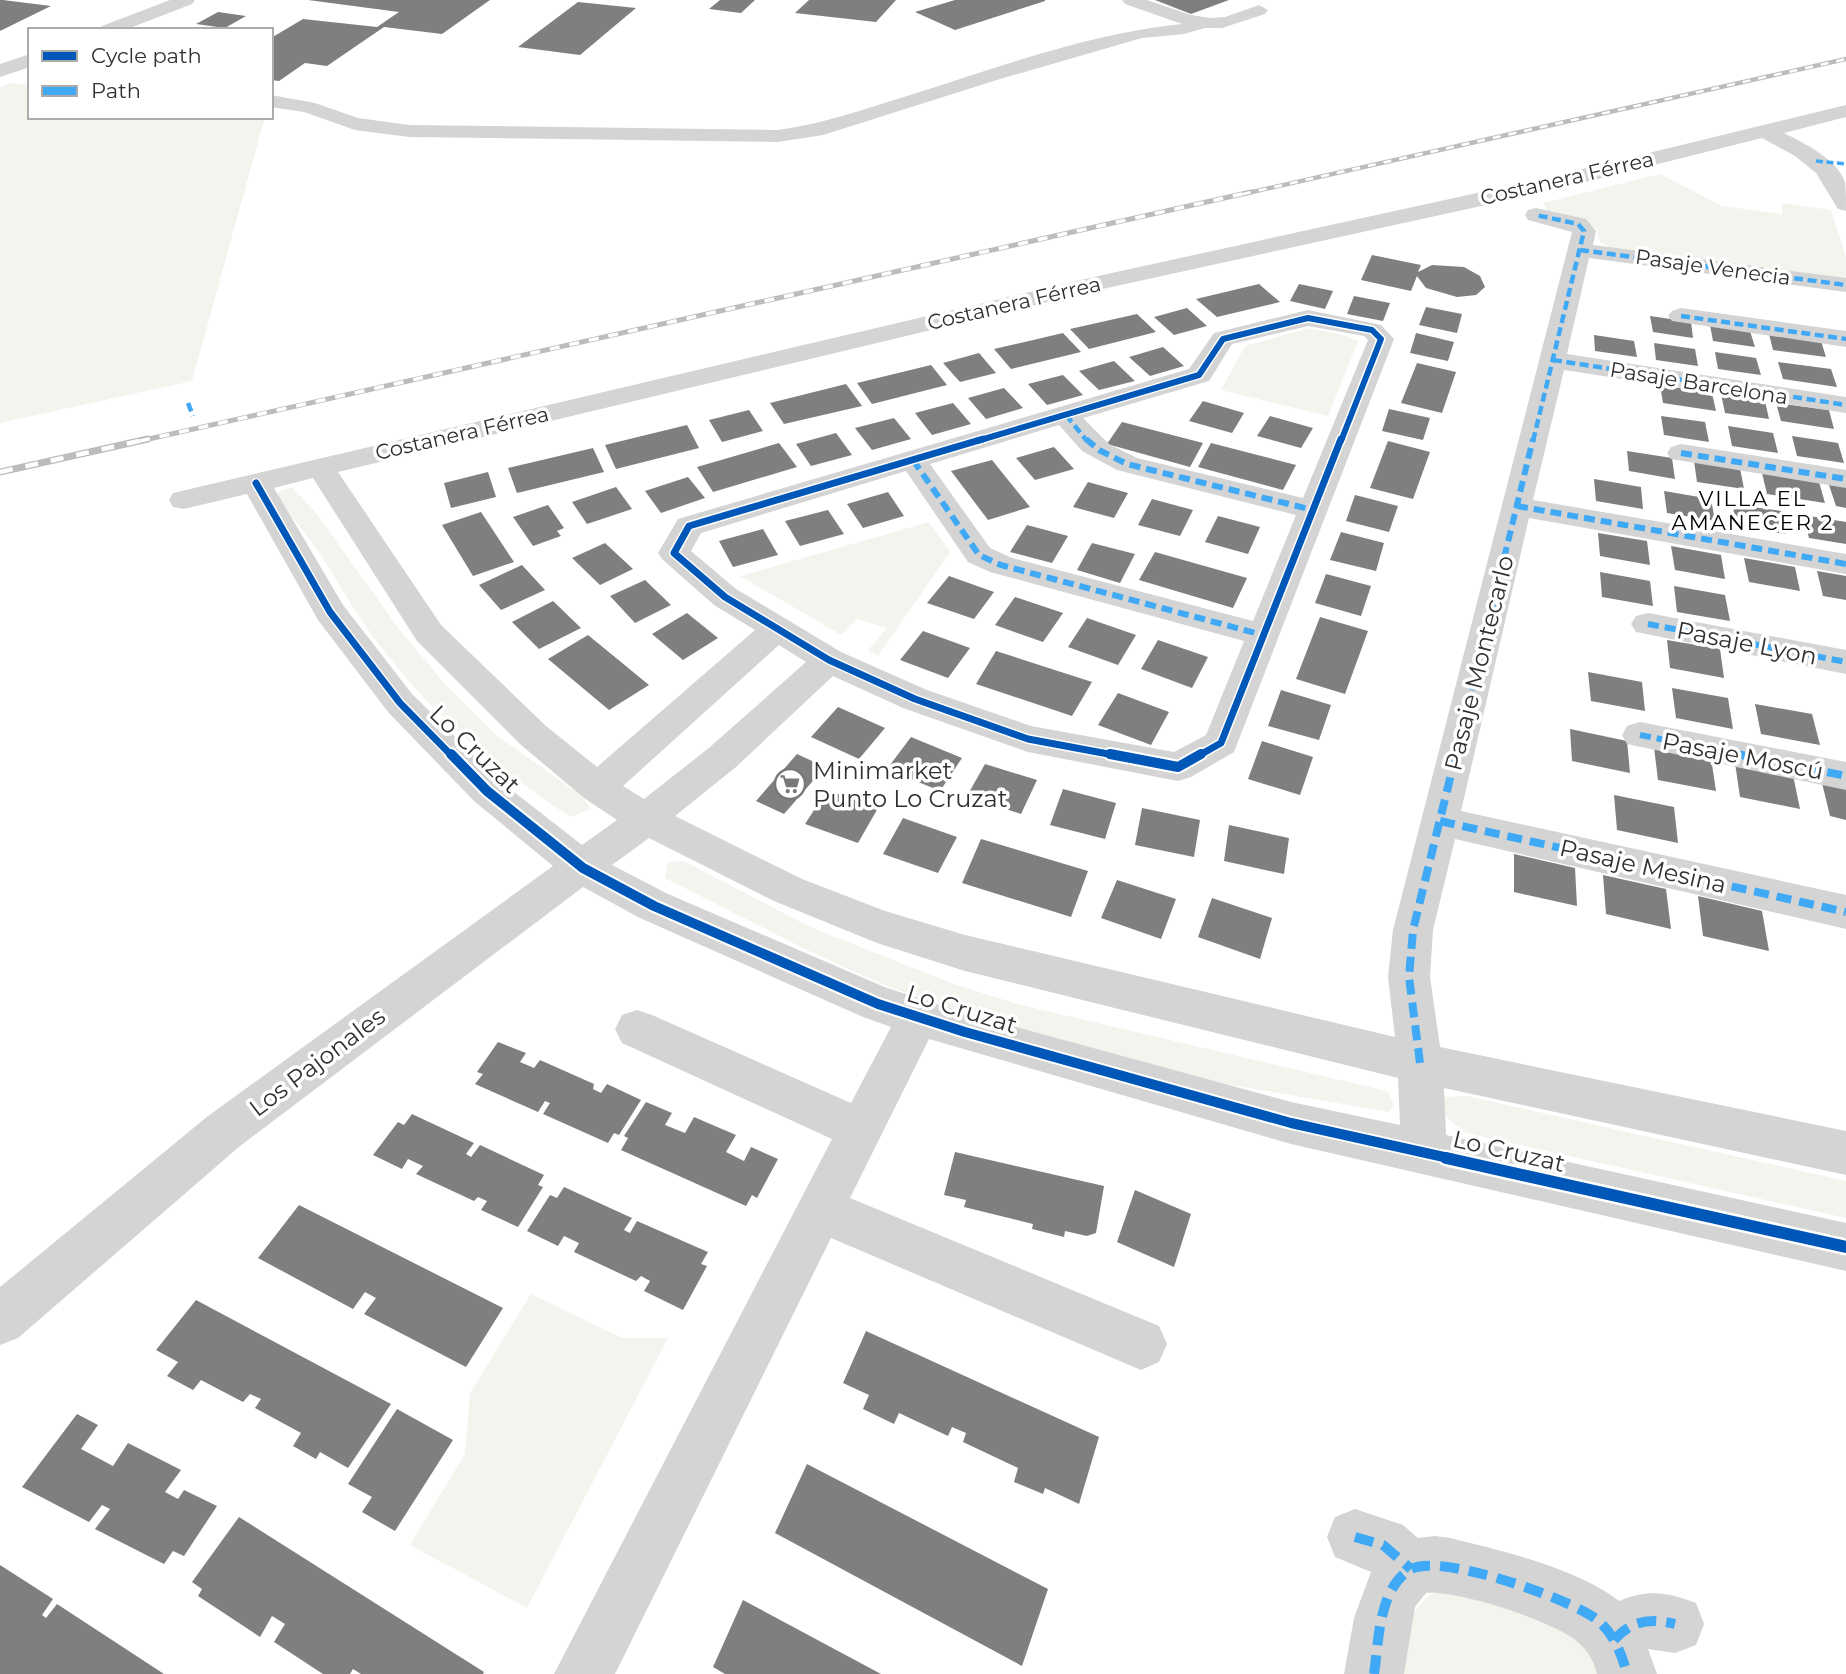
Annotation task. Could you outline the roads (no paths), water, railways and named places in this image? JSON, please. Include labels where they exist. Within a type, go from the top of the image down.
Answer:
[{"type":"street","points":[[113,28],[186,0]]},
{"type":"street","points":[[1131,0],[1178,17],[1205,22],[1224,23],[1259,10]]},
{"type":"street","points":[[273,101],[308,107],[355,124],[409,131],[778,136],[816,131],[993,75],[1141,33],[1184,29],[1205,22]]},
{"type":"street","name":"Costanera Férrea","points":[[184,500],[1098,283],[1550,184],[1846,111]]},
{"type":"street","points":[[1764,131],[1816,161],[1832,176],[1846,204]]},
{"type":"street","points":[[1816,161],[1846,164]]},
{"type":"street","points":[[1536,215],[1581,227],[1584,231],[1580,250]]},
{"type":"street","name":"Pasaje Venecia","points":[[1580,250],[1846,285]]},
{"type":"street","name":"Pasaje Montecarlo","points":[[1424,1151],[1420,1063],[1409,977],[1409,956],[1580,250]]},
{"type":"street","points":[[1681,316],[1846,339]]},
{"type":"street","points":[[1308,318],[1372,330],[1381,339],[1221,743],[1178,767],[1028,739],[915,699],[829,660],[725,597],[674,553],[689,526],[913,460],[1199,375],[1223,339],[1308,318]]},
{"type":"street","name":"Pasaje Barcelona","points":[[1553,360],[1846,405]]},
{"type":"street","points":[[1066,415],[1083,438],[1101,453],[1127,464],[1313,510]]},
{"type":"street","points":[[1681,453],[1846,479]]},
{"type":"street","points":[[913,460],[979,555],[1002,565],[1263,635]]},
{"type":"street","name":"Lo Cruzat","points":[[320,467],[429,633],[533,735],[597,788],[646,819],[788,890],[877,926],[965,953],[1420,1063],[1846,1153]]},
{"type":"street","name":"Lo Cruzat","points":[[256,483],[330,612],[400,703],[487,791],[583,868],[654,906],[878,1004],[919,1017],[1291,1123],[1846,1247]]},
{"type":"street","points":[[1517,506],[1846,564]]},
{"type":"street","name":"Pasaje Lyon","points":[[1648,624],[1846,662]]},
{"type":"street","points":[[597,788],[778,628]]},
{"type":"street","name":"Los Pajonales","points":[[0,1320],[224,1131],[646,819],[723,757],[829,660]]},
{"type":"street","points":[[677,719],[704,720],[717,729],[723,736],[723,757]]},
{"type":"street","name":"Pasaje Moscú","points":[[1640,735],[1846,776]]},
{"type":"street","name":"Pasaje Mesina","points":[[1440,821],[1846,912]]},
{"type":"street","points":[[584,1674],[919,1017]]},
{"type":"street","points":[[637,1029],[862,1130]]},
{"type":"street","points":[[821,1210],[1141,1344]]},
{"type":"street","points":[[1354,1537],[1383,1545],[1411,1569]]},
{"type":"street","points":[[1374,1674],[1386,1607],[1395,1584],[1411,1569],[1431,1564],[1454,1568],[1558,1599],[1596,1619],[1620,1657]]},
{"type":"street","points":[[1620,1657],[1624,1628],[1637,1621],[1655,1618],[1675,1624]]},
{"type":"railway","points":[[1243,194],[1846,59]]},
{"type":"railway","points":[[140,441],[1251,192]]},
{"type":"railway","points":[[0,472],[148,439]]},
{"type":"place","name":"Minimarket Punto Lo Cruzat","points":[[790,784]]},
{"type":"district","name":"VILLA EL AMANECER 2","points":[[1753,510]]}]
